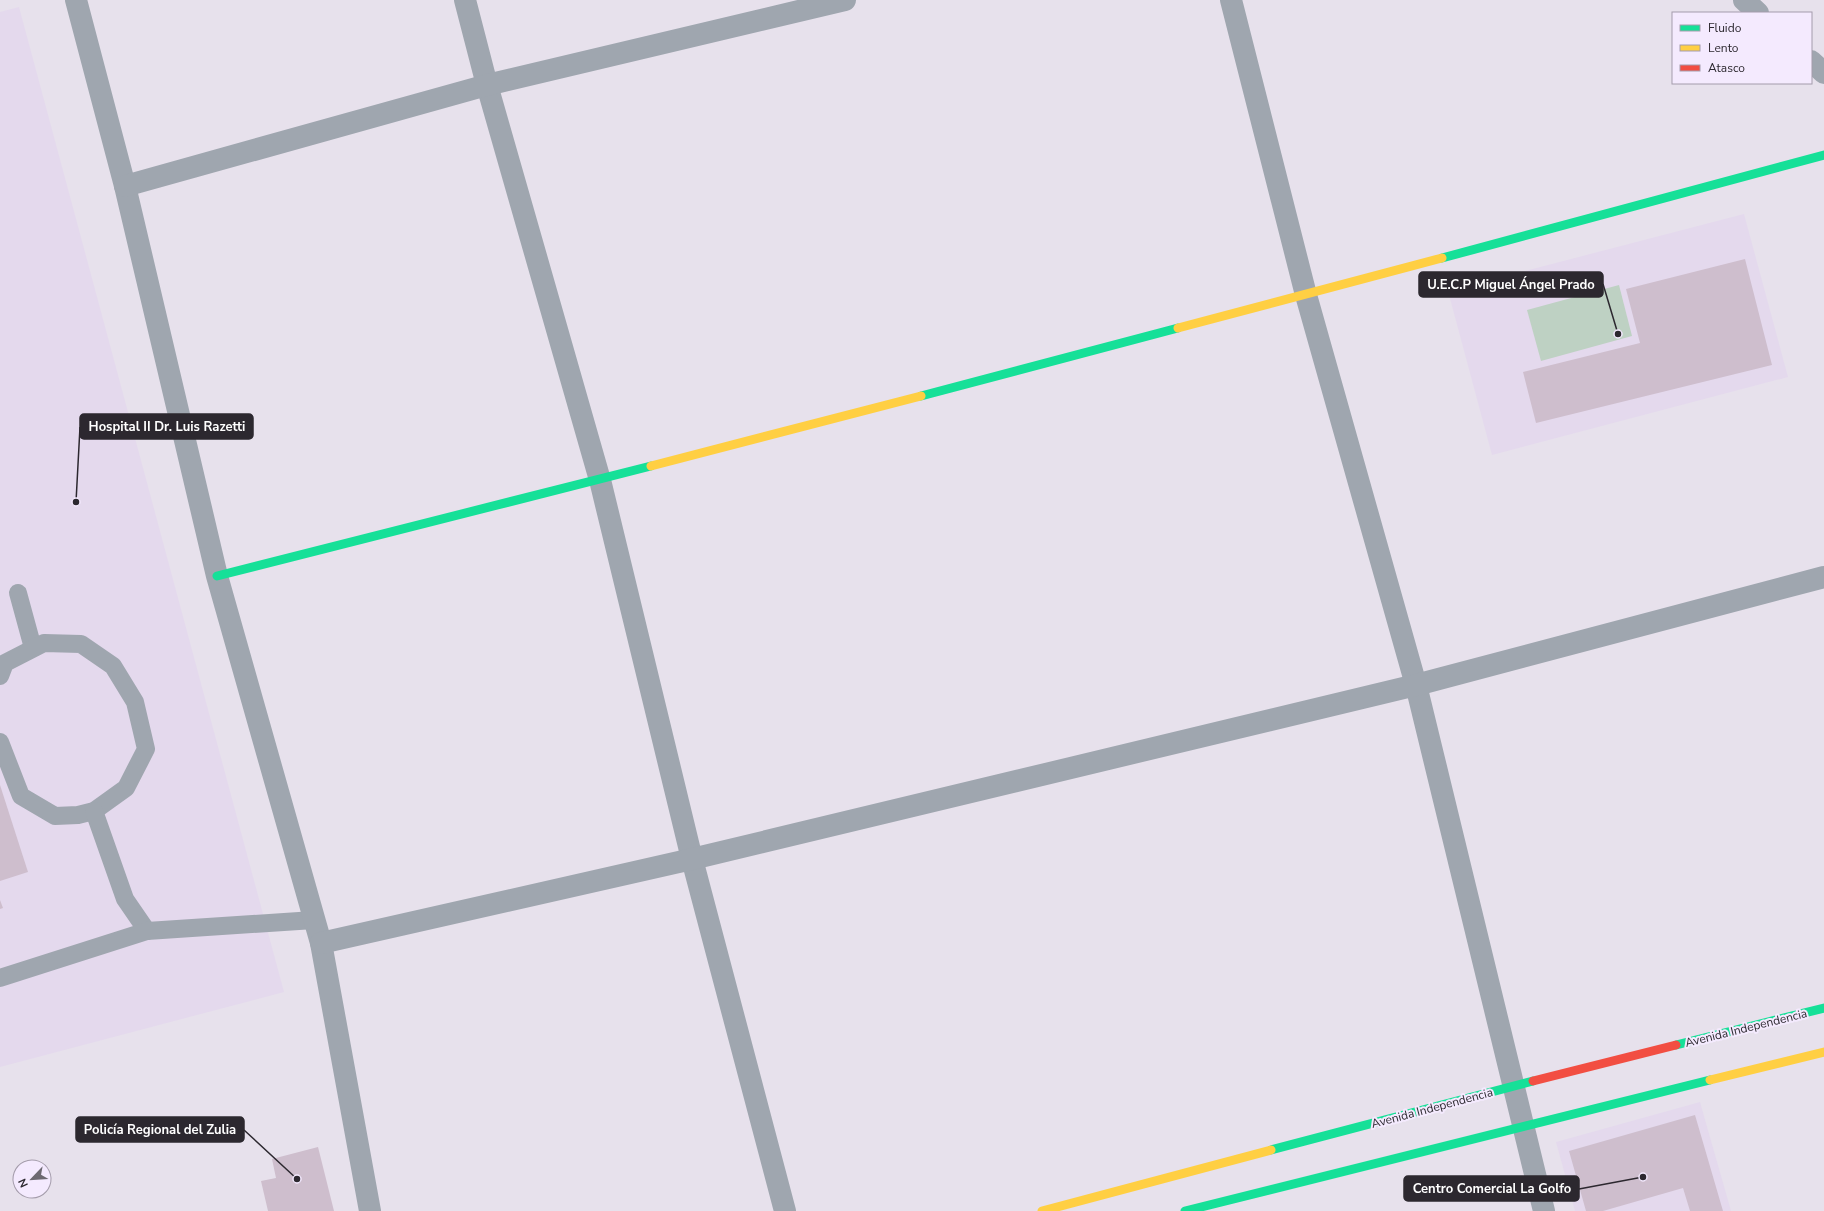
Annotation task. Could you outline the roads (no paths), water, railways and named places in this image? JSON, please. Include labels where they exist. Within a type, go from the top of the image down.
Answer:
[{"type":"street","points":[[76,0],[125,186],[217,576],[321,943],[370,1211]]},
{"type":"street","points":[[465,0],[487,85],[600,480],[692,859],[786,1211]]},
{"type":"street","points":[[125,186],[487,85],[844,0]]},
{"type":"street","points":[[1231,0],[1306,295],[1416,685],[1544,1211]]},
{"type":"street","points":[[1744,0],[1757,12]]},
{"type":"street","points":[[1812,62],[1824,73]]},
{"type":"street","points":[[217,576],[600,480],[1306,295],[1824,155]]},
{"type":"street","points":[[321,943],[692,859],[1416,685],[1824,577]]},
{"type":"street","name":"Avenida Independencia","points":[[1042,1211],[1514,1086],[1824,1008]]},
{"type":"street","points":[[1185,1211],[1524,1125],[1824,1052]]},
{"type":"lane","points":[[18,593],[33,648]]},
{"type":"lane","points":[[0,676],[5,663],[44,643],[81,644],[113,666],[135,702],[146,749],[126,788],[94,811],[78,815],[54,816],[21,796],[0,742]]},
{"type":"lane","points":[[94,811],[125,899],[147,931]]},
{"type":"lane","points":[[0,978],[147,931],[314,920]]},
{"type":"place","name":"U.E.C.P Miguel Ángel Prado","points":[[1618,334]]},
{"type":"place","name":"Hospital II Dr. Luis Razetti","points":[[76,502]]},
{"type":"place","name":"Centro Comercial La Golfo","points":[[1643,1177]]},
{"type":"place","name":"Policía Regional del Zulia","points":[[297,1179]]}]
